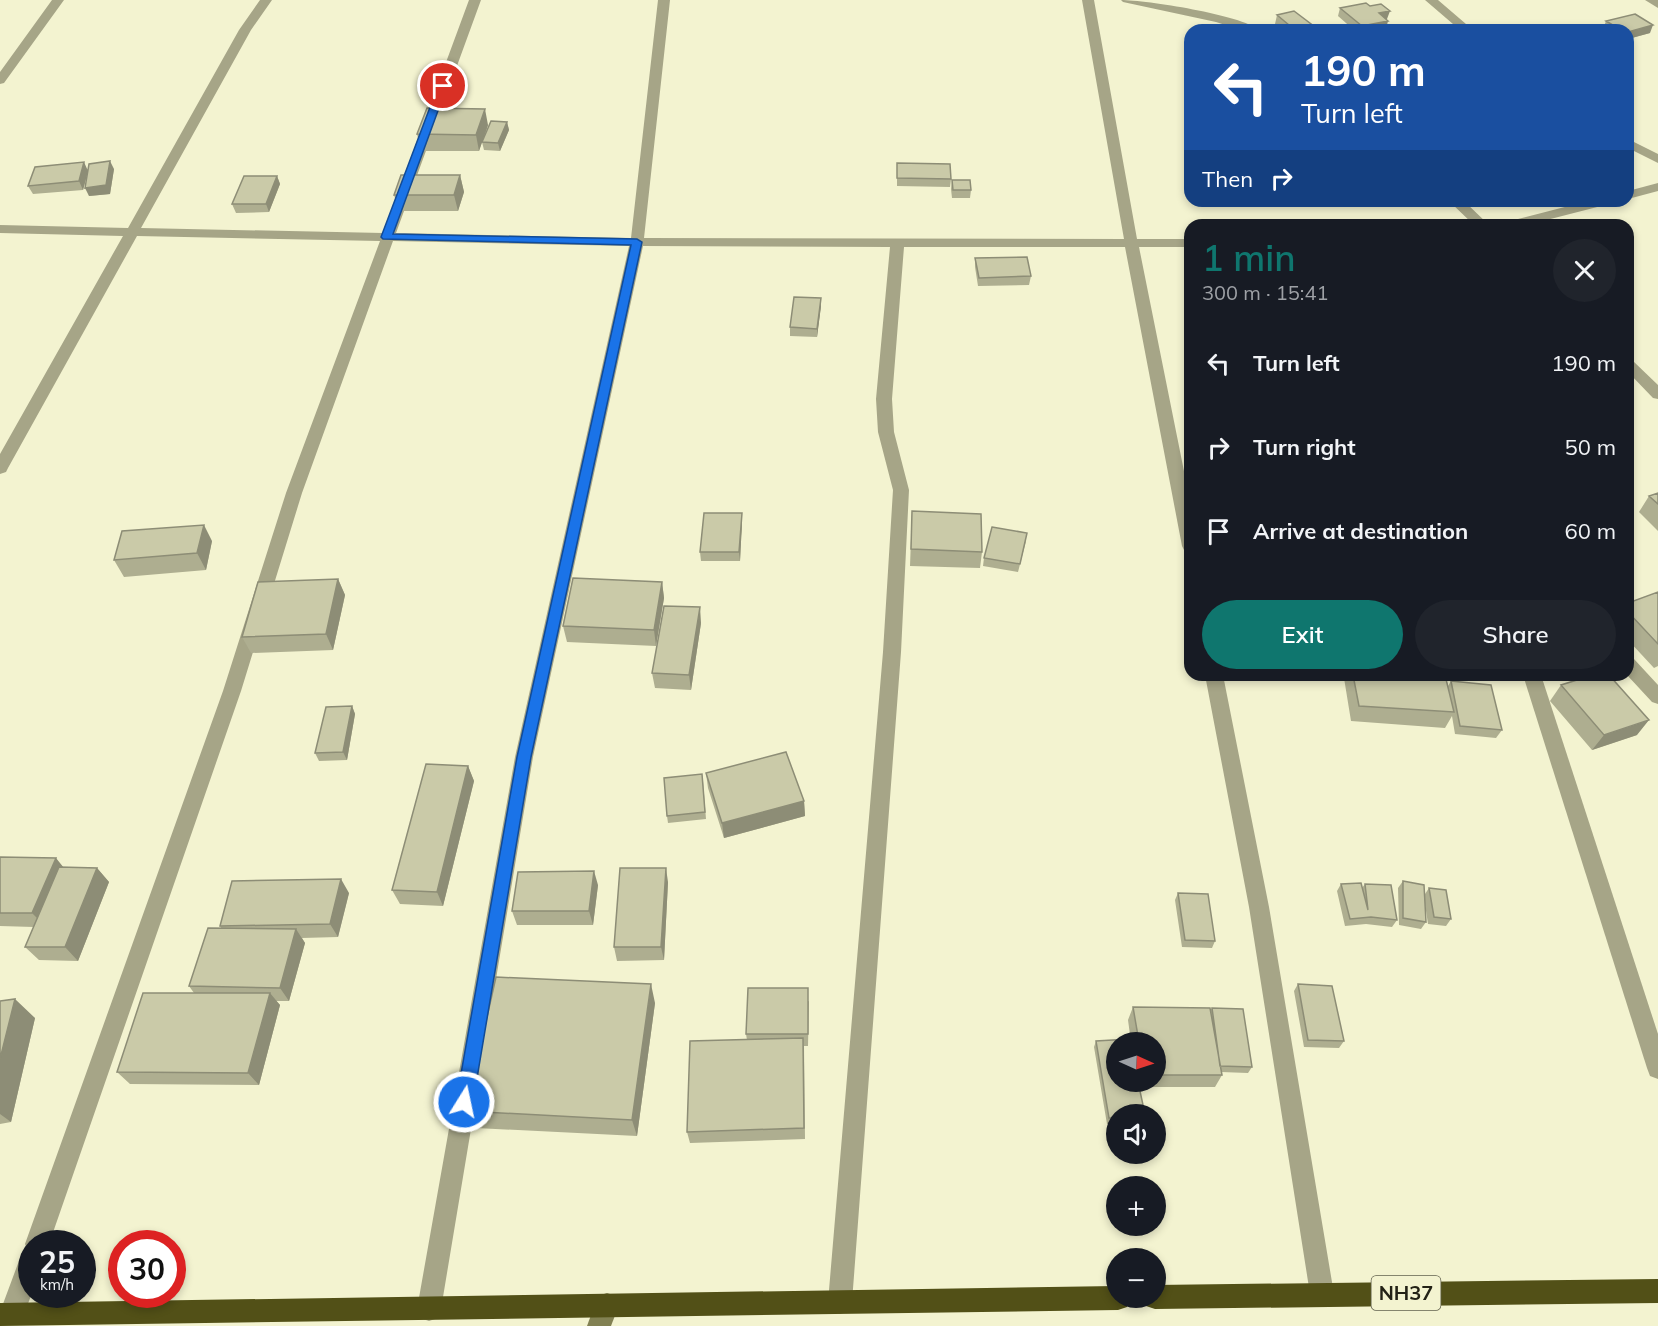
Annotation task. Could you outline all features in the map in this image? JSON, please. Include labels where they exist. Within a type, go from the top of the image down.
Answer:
[{"type":"highway","name":"NH37","points":[[1166,1297],[1658,1292]]},
{"type":"highway","points":[[6,1316],[429,1309],[603,1316],[840,1302],[1106,1298]]},
{"type":"street","points":[[0,80],[58,0]]},
{"type":"street","points":[[0,468],[245,30],[267,0]]},
{"type":"street","points":[[42,1230],[232,691],[294,493],[386,237],[475,0]]},
{"type":"street","points":[[429,1309],[524,757],[637,242],[664,0]]},
{"type":"street","points":[[1088,0],[1131,242],[1184,515]]},
{"type":"street","points":[[1127,0],[1234,24]]},
{"type":"street","points":[[1431,0],[1460,24]]},
{"type":"street","points":[[1651,0],[1658,4]]},
{"type":"street","points":[[1634,146],[1658,159]]},
{"type":"street","points":[[1634,193],[1658,187]]},
{"type":"street","points":[[1462,207],[1476,219]]},
{"type":"street","points":[[1534,219],[1581,207]]},
{"type":"street","points":[[0,229],[637,242],[1184,243]]},
{"type":"street","points":[[840,1302],[892,652],[901,490],[886,432],[884,399],[897,243]]},
{"type":"street","points":[[1634,370],[1658,394]]},
{"type":"street","points":[[1634,671],[1658,697]]},
{"type":"street","points":[[1215,681],[1259,907],[1322,1294]]},
{"type":"street","points":[[1534,681],[1658,1068]]},
{"type":"street","points":[[6,1316],[18,1289]]},
{"type":"building","points":[[1366,3],[1370,6],[1381,4],[1390,11],[1379,13],[1388,21],[1360,24],[1340,8]]},
{"type":"building","points":[[1294,11],[1311,24],[1288,24],[1277,15]]},
{"type":"building","points":[[1635,14],[1653,25],[1634,30],[1634,24],[1611,24],[1606,21]]},
{"type":"building","points":[[427,108],[485,109],[476,135],[417,134]]},
{"type":"building","points":[[491,121],[507,122],[498,143],[482,142]]},
{"type":"building","points":[[110,161],[106,185],[85,188],[89,164]]},
{"type":"building","points":[[84,162],[79,181],[28,186],[35,167]]},
{"type":"building","points":[[897,163],[950,164],[951,179],[897,178]]},
{"type":"building","points":[[401,175],[460,175],[454,195],[394,195]]},
{"type":"building","points":[[244,176],[277,176],[266,204],[232,204]]},
{"type":"building","points":[[952,180],[970,180],[971,190],[953,190]]},
{"type":"building","points":[[1027,257],[1031,276],[979,278],[975,258]]},
{"type":"building","points":[[794,297],[821,298],[817,329],[790,327]]},
{"type":"building","points":[[1658,493],[1658,504],[1649,496]]},
{"type":"building","points":[[912,511],[981,514],[982,552],[911,549]]},
{"type":"building","points":[[704,513],[742,513],[739,552],[700,552]]},
{"type":"building","points":[[204,525],[197,553],[114,560],[122,531]]},
{"type":"building","points":[[992,527],[1027,533],[1020,564],[984,558]]},
{"type":"building","points":[[573,578],[662,582],[654,630],[563,626]]},
{"type":"building","points":[[338,579],[326,634],[242,637],[258,582]]},
{"type":"building","points":[[1658,592],[1658,644],[1634,618],[1634,601]]},
{"type":"building","points":[[664,606],[700,607],[689,675],[652,673]]},
{"type":"building","points":[[1354,681],[1446,681],[1454,712],[1359,706]]},
{"type":"building","points":[[1451,681],[1491,685],[1502,730],[1460,726]]},
{"type":"building","points":[[1574,681],[1614,681],[1649,720],[1604,735],[1561,685]]},
{"type":"building","points":[[352,706],[343,752],[315,753],[326,707]]},
{"type":"building","points":[[786,752],[804,801],[722,823],[706,773]]},
{"type":"building","points":[[426,764],[468,766],[437,892],[392,890]]},
{"type":"building","points":[[702,774],[705,812],[667,816],[664,778]]},
{"type":"building","points":[[0,857],[56,858],[32,913],[0,913]]},
{"type":"building","points":[[59,867],[97,868],[65,947],[25,947]]},
{"type":"building","points":[[620,868],[666,868],[661,947],[614,947]]},
{"type":"building","points":[[594,871],[589,911],[512,911],[518,872]]},
{"type":"building","points":[[341,879],[330,924],[220,926],[232,881]]},
{"type":"building","points":[[1403,881],[1424,885],[1426,922],[1403,918]]},
{"type":"building","points":[[1361,883],[1368,910],[1365,884],[1391,885],[1397,920],[1371,917],[1350,919],[1341,884]]},
{"type":"building","points":[[1429,888],[1446,890],[1451,919],[1434,917]]},
{"type":"building","points":[[1178,893],[1208,894],[1215,941],[1185,940]]},
{"type":"building","points":[[208,928],[296,929],[280,988],[189,986]]},
{"type":"building","points":[[496,977],[651,984],[632,1120],[466,1111]]},
{"type":"building","points":[[1298,984],[1332,986],[1344,1041],[1308,1040]]},
{"type":"building","points":[[748,988],[808,988],[808,1034],[746,1034]]},
{"type":"building","points":[[143,993],[270,993],[248,1073],[117,1072]]},
{"type":"building","points":[[15,999],[0,1059],[0,1001]]},
{"type":"building","points":[[1133,1007],[1210,1008],[1222,1075],[1166,1075],[1166,1032],[1137,1032]]},
{"type":"building","points":[[1212,1008],[1243,1009],[1252,1067],[1220,1066]]},
{"type":"building","points":[[803,1038],[804,1128],[687,1132],[690,1041]]},
{"type":"building","points":[[1106,1040],[1106,1092],[1140,1092],[1143,1104],[1107,1104],[1096,1041]]},
{"type":"route","points":[[443,86],[386,237],[637,242],[524,757],[464,1102]]}]
